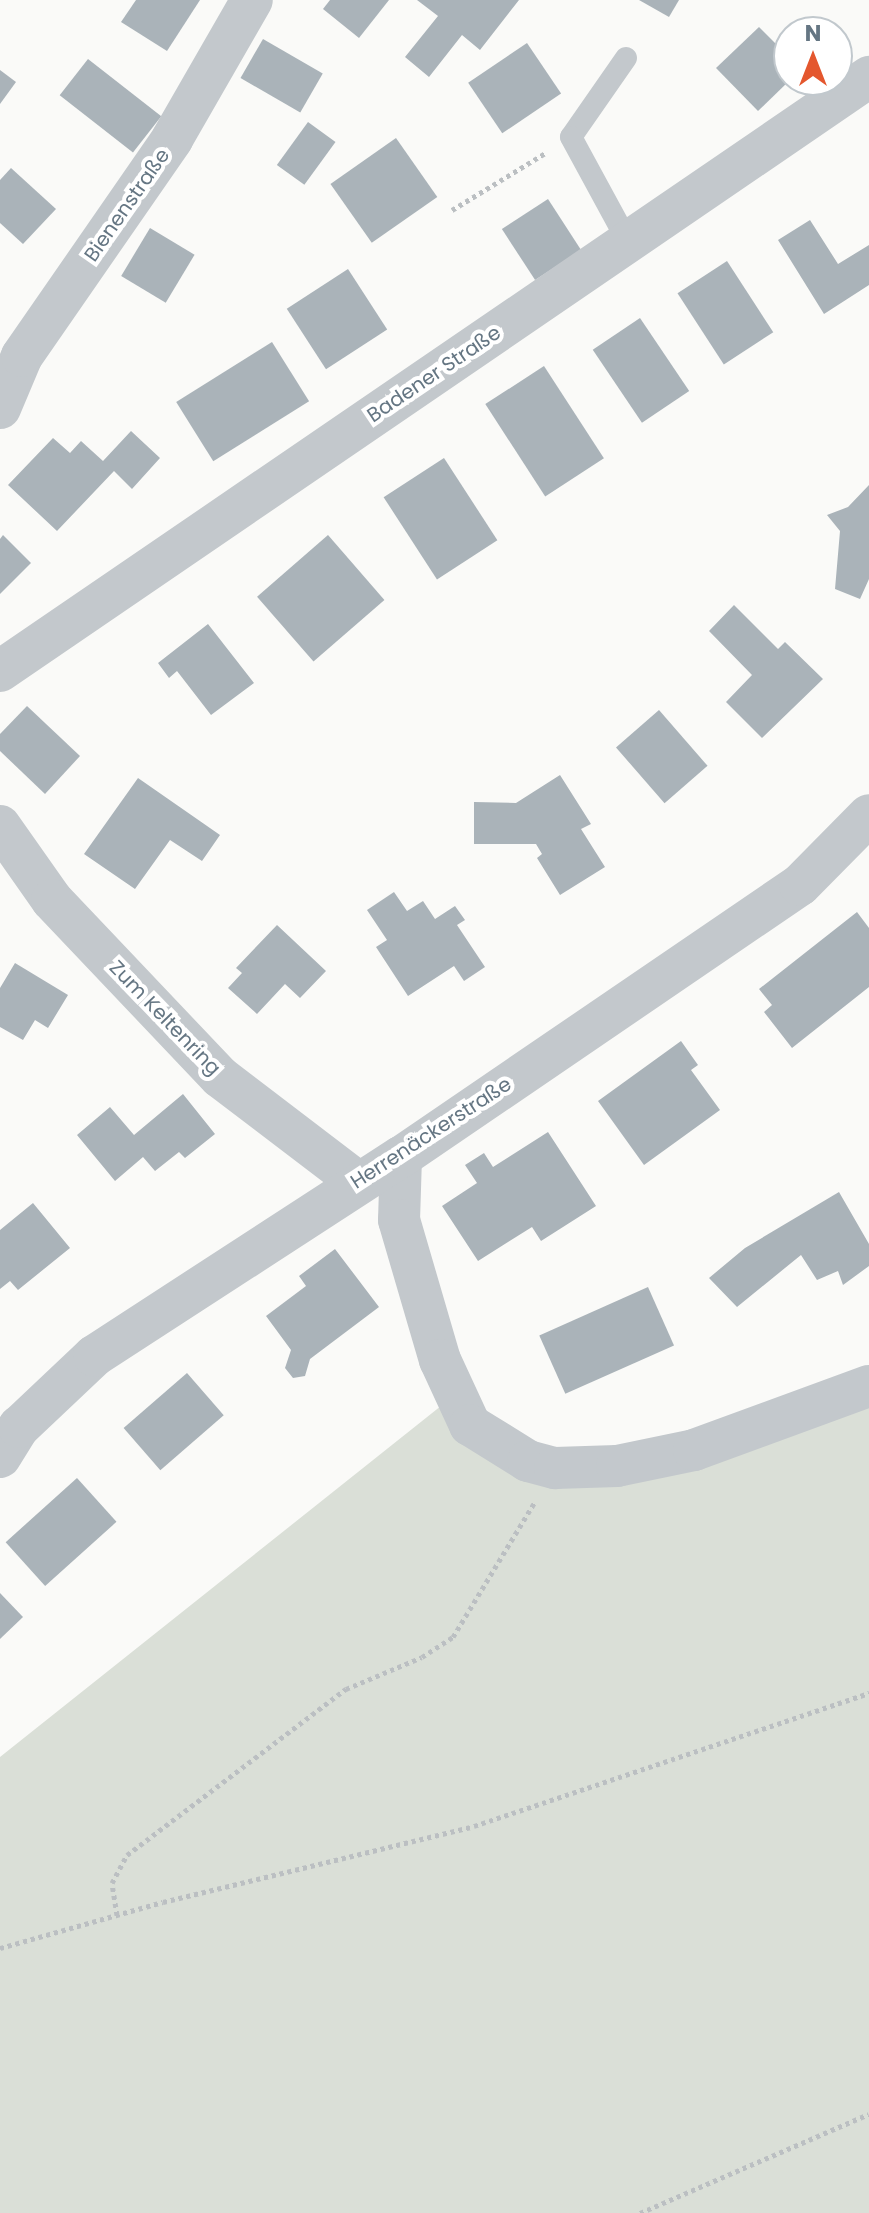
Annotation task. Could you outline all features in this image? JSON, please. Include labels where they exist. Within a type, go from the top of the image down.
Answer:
[{"type":"street","name":"Bienenstraße","points":[[0,408],[11,348],[172,139],[252,0]]},
{"type":"street","name":"Badener Straße","points":[[0,671],[869,77]]},
{"type":"street","name":"Herrenäckerstraße","points":[[0,1457],[19,1427],[94,1356],[358,1182],[401,1157],[800,885],[869,815]]},
{"type":"street","name":"Zum Keltenring","points":[[0,826],[52,900],[220,1077],[358,1182]]},
{"type":"street","points":[[401,1157],[399,1220],[440,1360],[470,1425],[528,1461],[555,1468],[617,1466],[694,1450],[869,1386]]},
{"type":"lane","points":[[626,58],[571,137],[628,242]]},
{"type":"path","points":[[452,210],[571,137]]},
{"type":"path","points":[[117,1915],[112,1883],[127,1855],[346,1689],[422,1657],[453,1637],[555,1468]]},
{"type":"path","points":[[0,1948],[117,1915],[474,1826],[869,1693]]},
{"type":"path","points":[[640,2213],[869,2114]]},
{"type":"shaded area","points":[[869,1385],[869,2213],[0,2213],[0,1757],[456,1394],[528,1461],[629,1484]]},
{"type":"building","points":[[136,0],[200,0],[167,51],[121,22]]},
{"type":"building","points":[[330,0],[389,0],[359,38],[323,9]]},
{"type":"building","points":[[417,0],[519,0],[480,50],[462,35],[429,77],[405,57],[438,16]]},
{"type":"building","points":[[639,0],[679,0],[669,17]]},
{"type":"building","points":[[759,27],[773,41],[774,96],[758,111],[716,68]]},
{"type":"building","points":[[263,39],[323,74],[300,112],[240,78]]},
{"type":"building","points":[[527,43],[561,94],[502,133],[468,83]]},
{"type":"building","points":[[88,59],[161,116],[133,153],[60,95]]},
{"type":"building","points":[[0,70],[16,82],[0,104]]},
{"type":"building","points":[[308,122],[336,142],[304,185],[277,165]]},
{"type":"building","points":[[396,138],[437,197],[372,243],[330,184]]},
{"type":"building","points":[[11,168],[56,209],[23,244],[0,223],[0,180]]},
{"type":"building","points":[[548,199],[581,250],[535,280],[502,229]]},
{"type":"building","points":[[810,220],[838,264],[869,245],[869,285],[824,314],[778,240]]},
{"type":"building","points":[[150,228],[195,255],[166,303],[121,276]]},
{"type":"building","points":[[727,261],[773,332],[724,364],[678,293]]},
{"type":"building","points":[[348,269],[387,329],[326,369],[287,309]]},
{"type":"building","points":[[640,318],[689,391],[642,423],[593,350]]},
{"type":"building","points":[[272,342],[309,401],[213,461],[176,402]]},
{"type":"building","points":[[544,366],[604,458],[545,496],[485,404]]},
{"type":"building","points":[[131,431],[160,458],[132,489],[114,471],[57,531],[8,485],[53,438],[70,453],[81,441],[103,461]]},
{"type":"building","points":[[444,458],[497,540],[437,579],[384,497]]},
{"type":"building","points":[[869,485],[869,579],[860,599],[835,589],[840,531],[827,515],[848,507]]},
{"type":"building","points":[[3,535],[31,563],[0,594],[0,539]]},
{"type":"building","points":[[328,535],[384,600],[313,662],[257,597]]},
{"type":"building","points":[[734,605],[778,649],[785,642],[823,679],[762,738],[726,702],[752,675],[709,631]]},
{"type":"building","points":[[208,624],[254,683],[211,715],[177,671],[169,678],[158,663]]},
{"type":"building","points":[[27,706],[80,756],[45,794],[0,751],[0,734]]},
{"type":"building","points":[[659,710],[708,766],[665,803],[616,747]]},
{"type":"building","points":[[560,775],[591,824],[581,829],[605,867],[560,895],[537,858],[542,854],[536,844],[474,844],[474,802],[516,803]]},
{"type":"building","points":[[138,778],[220,835],[202,861],[170,840],[135,889],[84,854]]},
{"type":"building","points":[[394,892],[407,911],[423,901],[435,919],[455,906],[465,920],[457,925],[485,967],[464,981],[454,966],[408,996],[376,947],[387,940],[367,910]]},
{"type":"building","points":[[857,912],[869,928],[869,987],[792,1048],[764,1012],[772,1005],[759,989]]},
{"type":"building","points":[[277,925],[326,971],[300,998],[285,984],[257,1014],[228,988],[242,973],[236,968]]},
{"type":"building","points":[[15,963],[68,995],[48,1028],[35,1020],[23,1040],[0,1027],[0,988]]},
{"type":"building","points":[[681,1041],[698,1065],[691,1070],[720,1110],[644,1165],[598,1101]]},
{"type":"building","points":[[183,1094],[215,1134],[185,1158],[179,1152],[155,1171],[143,1157],[115,1181],[77,1135],[110,1107],[134,1135]]},
{"type":"building","points":[[548,1132],[596,1206],[541,1241],[532,1227],[478,1261],[442,1206],[477,1183],[465,1165],[484,1153],[493,1167]]},
{"type":"building","points":[[839,1192],[869,1244],[869,1266],[843,1285],[838,1271],[817,1280],[801,1255],[737,1307],[709,1278],[745,1248]]},
{"type":"building","points":[[33,1203],[70,1248],[18,1290],[10,1281],[0,1289],[0,1230]]},
{"type":"building","points":[[335,1249],[379,1307],[310,1359],[305,1376],[293,1378],[285,1368],[291,1350],[266,1316],[306,1286],[299,1276]]},
{"type":"building","points":[[648,1287],[674,1345],[565,1394],[539,1335]]},
{"type":"building","points":[[187,1373],[224,1415],[160,1470],[124,1428]]},
{"type":"building","points":[[77,1478],[116,1522],[45,1586],[6,1542]]},
{"type":"building","points":[[0,1593],[23,1617],[0,1639]]}]
